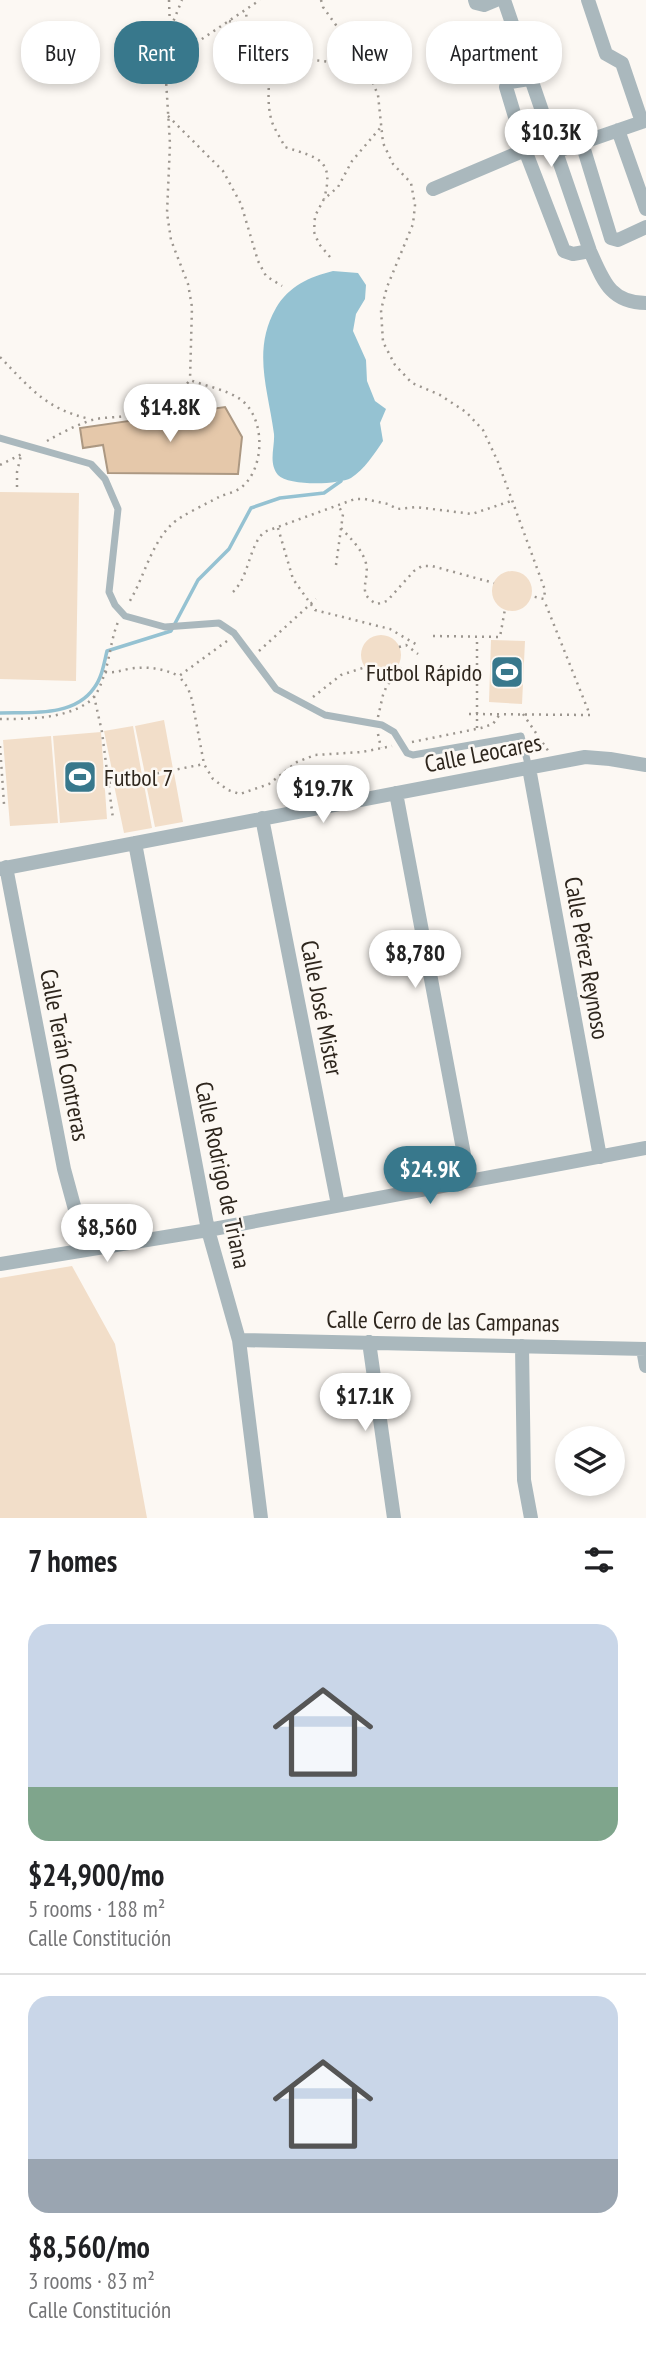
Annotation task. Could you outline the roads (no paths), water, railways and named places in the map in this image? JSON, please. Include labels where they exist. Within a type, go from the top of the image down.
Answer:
[{"type":"street","points":[[475,0],[476,3],[484,5],[496,0]]},
{"type":"street","points":[[504,0],[511,21]]},
{"type":"street","points":[[555,152],[642,122],[622,63],[606,54],[588,0]]},
{"type":"street","points":[[508,84],[506,87],[525,150],[564,251],[573,254],[590,251]]},
{"type":"street","points":[[531,84],[603,281],[623,299],[646,303]]},
{"type":"street","points":[[618,131],[646,209]]},
{"type":"street","points":[[582,143],[611,238],[618,240],[646,227]]},
{"type":"street","points":[[433,189],[525,150]]},
{"type":"street","name":"Calle Leocares","points":[[3,868],[585,757],[646,765]]},
{"type":"street","name":"Calle Pérez Reynoso","points":[[529,768],[600,1157]]},
{"type":"street","points":[[396,793],[469,1181]]},
{"type":"street","name":"Calle José Mister","points":[[262,818],[338,1205]]},
{"type":"street","name":"Calle Rodrigo de Triana","points":[[135,843],[208,1230],[239,1339],[261,1518]]},
{"type":"street","name":"Calle Terán Contreras","points":[[3,868],[64,1170],[86,1250]]},
{"type":"street","points":[[0,1264],[208,1230],[646,1148]]},
{"type":"street","name":"Calle Cerro de las Campanas","points":[[239,1339],[645,1349]]},
{"type":"street","points":[[369,1342],[394,1518]]},
{"type":"street","points":[[522,1346],[524,1480],[531,1518]]},
{"type":"street","points":[[645,1349],[646,1366]]},
{"type":"lane","points":[[0,438],[91,464],[105,480],[118,509],[109,592],[115,605],[125,616],[165,626],[219,623],[235,635],[276,689],[326,715],[377,724],[394,733],[407,753],[413,755],[521,736],[529,768]]},
{"type":"water","points":[[333,271],[358,273],[366,285],[365,299],[356,314],[353,331],[366,360],[367,381],[375,401],[386,409],[380,423],[383,441],[365,466],[351,478],[325,483],[302,483],[283,479],[273,465],[274,434],[264,370],[265,339],[276,308],[293,288]]},
{"type":"waterway","points":[[0,713],[51,711],[75,704],[85,697],[99,680],[107,651],[171,631],[198,580],[229,549],[251,508],[280,498],[324,493],[341,481]]},
{"type":"place","name":"Futbol Rápido","points":[[507,672]]},
{"type":"place","name":"Futbol 7","points":[[80,777]]}]
